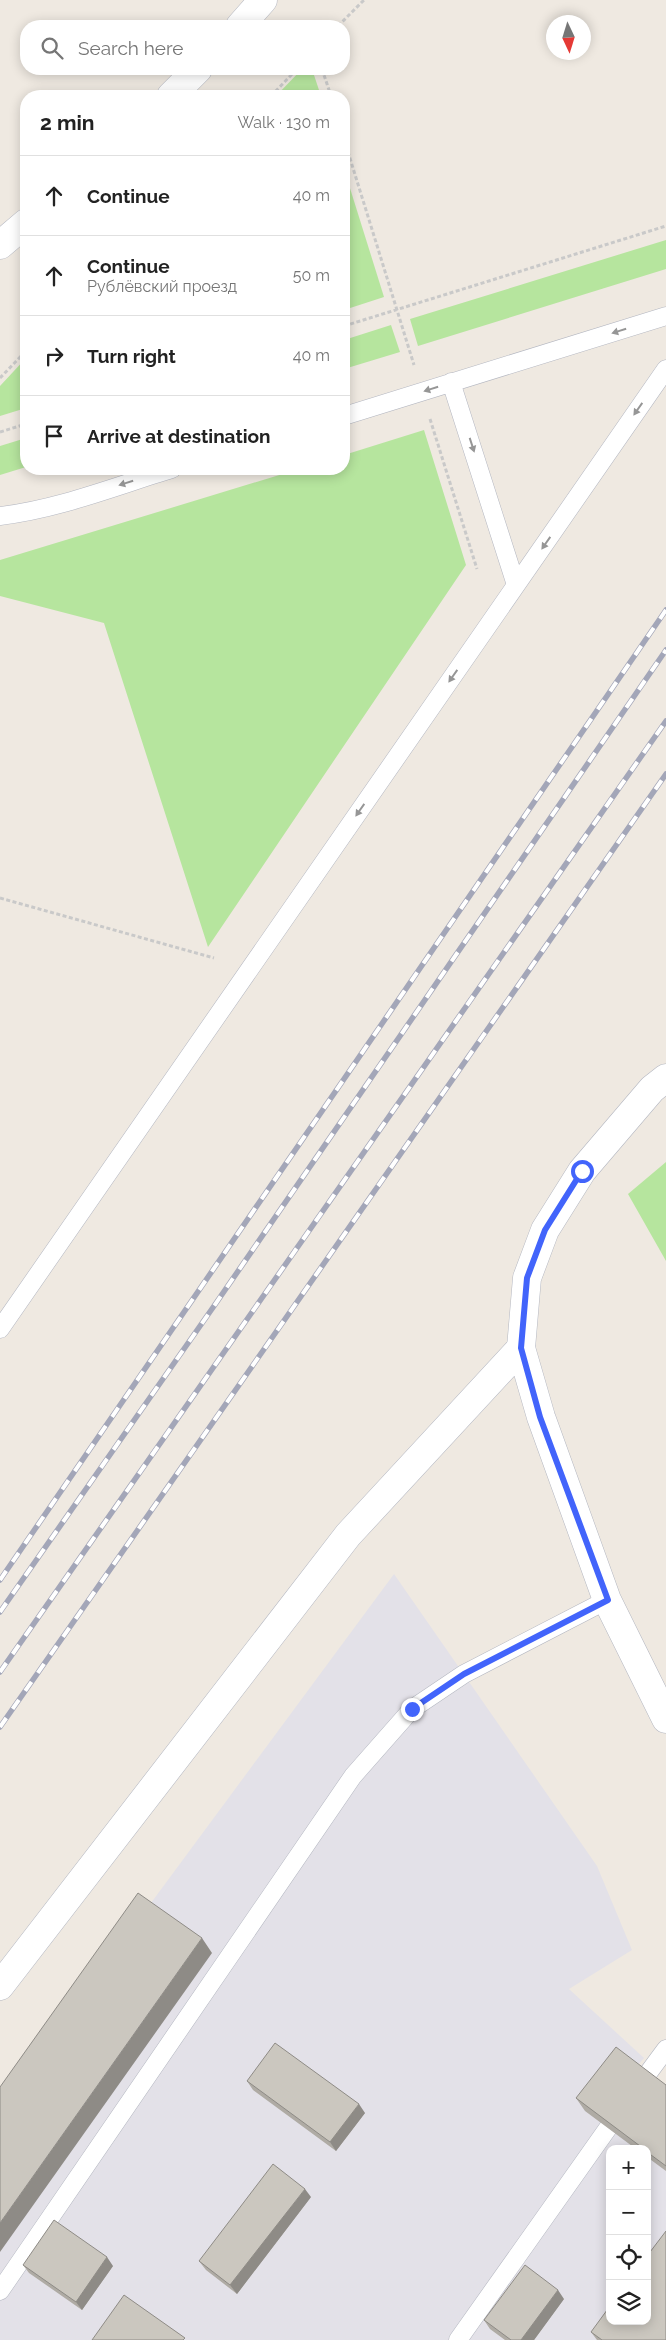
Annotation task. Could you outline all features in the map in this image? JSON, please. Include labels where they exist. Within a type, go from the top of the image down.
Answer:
[{"type":"street","points":[[177,90],[192,75]]},
{"type":"street","points":[[0,244],[20,228]]},
{"type":"street","points":[[666,1078],[652,1089],[582,1171],[545,1230],[527,1278],[521,1348],[540,1417],[608,1600],[666,1719]]},
{"type":"street","points":[[0,1986],[348,1535],[521,1348]]},
{"type":"lane","points":[[350,414],[666,316]]},
{"type":"lane","points":[[0,1329],[666,369]]},
{"type":"lane","points":[[451,382],[516,585]]},
{"type":"lane","points":[[0,516],[56,505],[153,475]]},
{"type":"lane","points":[[0,2291],[354,1776],[405,1716],[412,1709],[464,1674],[608,1600]]},
{"type":"lane","points":[[646,2076],[666,2049]]},
{"type":"lane","points":[[458,2340],[608,2128]]},
{"type":"path","points":[[344,20],[364,0]]},
{"type":"path","points":[[277,90],[291,75]]},
{"type":"path","points":[[324,75],[329,90]]},
{"type":"path","points":[[350,158],[477,569]]},
{"type":"path","points":[[350,324],[666,226]]},
{"type":"path","points":[[0,378],[20,356]]},
{"type":"path","points":[[0,432],[20,426]]},
{"type":"path","points":[[0,898],[214,958]]},
{"type":"shaded area","points":[[394,1574],[597,1866],[632,1950],[569,1989],[644,2058],[636,2067],[666,2090],[666,2340],[0,2340],[0,2116],[148,1907]]},
{"type":"green space","points":[[296,75],[314,75],[319,90],[282,90]]},
{"type":"green space","points":[[350,188],[384,297],[350,308]]},
{"type":"green space","points":[[666,240],[666,269],[418,346],[410,319]]},
{"type":"green space","points":[[391,325],[400,352],[350,367],[350,338]]},
{"type":"green space","points":[[20,364],[20,410],[0,416],[0,386]]},
{"type":"green space","points":[[424,430],[466,565],[208,947],[104,623],[0,596],[0,560],[279,475],[350,475],[350,453]]},
{"type":"green space","points":[[20,440],[20,469],[0,475],[0,446]]},
{"type":"green space","points":[[666,1162],[666,1261],[628,1194]]},
{"type":"building","points":[[138,1893],[202,1938],[0,2223],[0,2087]]},
{"type":"building","points":[[275,2043],[359,2104],[330,2142],[247,2081]]},
{"type":"building","points":[[616,2047],[666,2085],[666,2166],[651,2155],[651,2145],[639,2145],[576,2098]]},
{"type":"building","points":[[273,2164],[305,2189],[230,2285],[199,2261]]},
{"type":"building","points":[[54,2220],[107,2257],[76,2302],[23,2265]]},
{"type":"building","points":[[666,2231],[666,2340],[602,2340],[591,2332],[606,2311],[606,2325],[651,2325],[651,2251]]},
{"type":"building","points":[[525,2265],[558,2290],[521,2340],[511,2340],[484,2320]]},
{"type":"building","points":[[124,2295],[185,2338],[183,2340],[92,2340]]},
{"type":"railway","points":[[0,1580],[666,610]]},
{"type":"railway","points":[[0,1612],[214,1306],[666,650]]},
{"type":"railway","points":[[0,1672],[666,721]]},
{"type":"railway","points":[[0,1727],[666,774]]},
{"type":"route","points":[[412,1709],[464,1674],[608,1600],[540,1417],[521,1348],[527,1278],[545,1230],[582,1171]]}]
